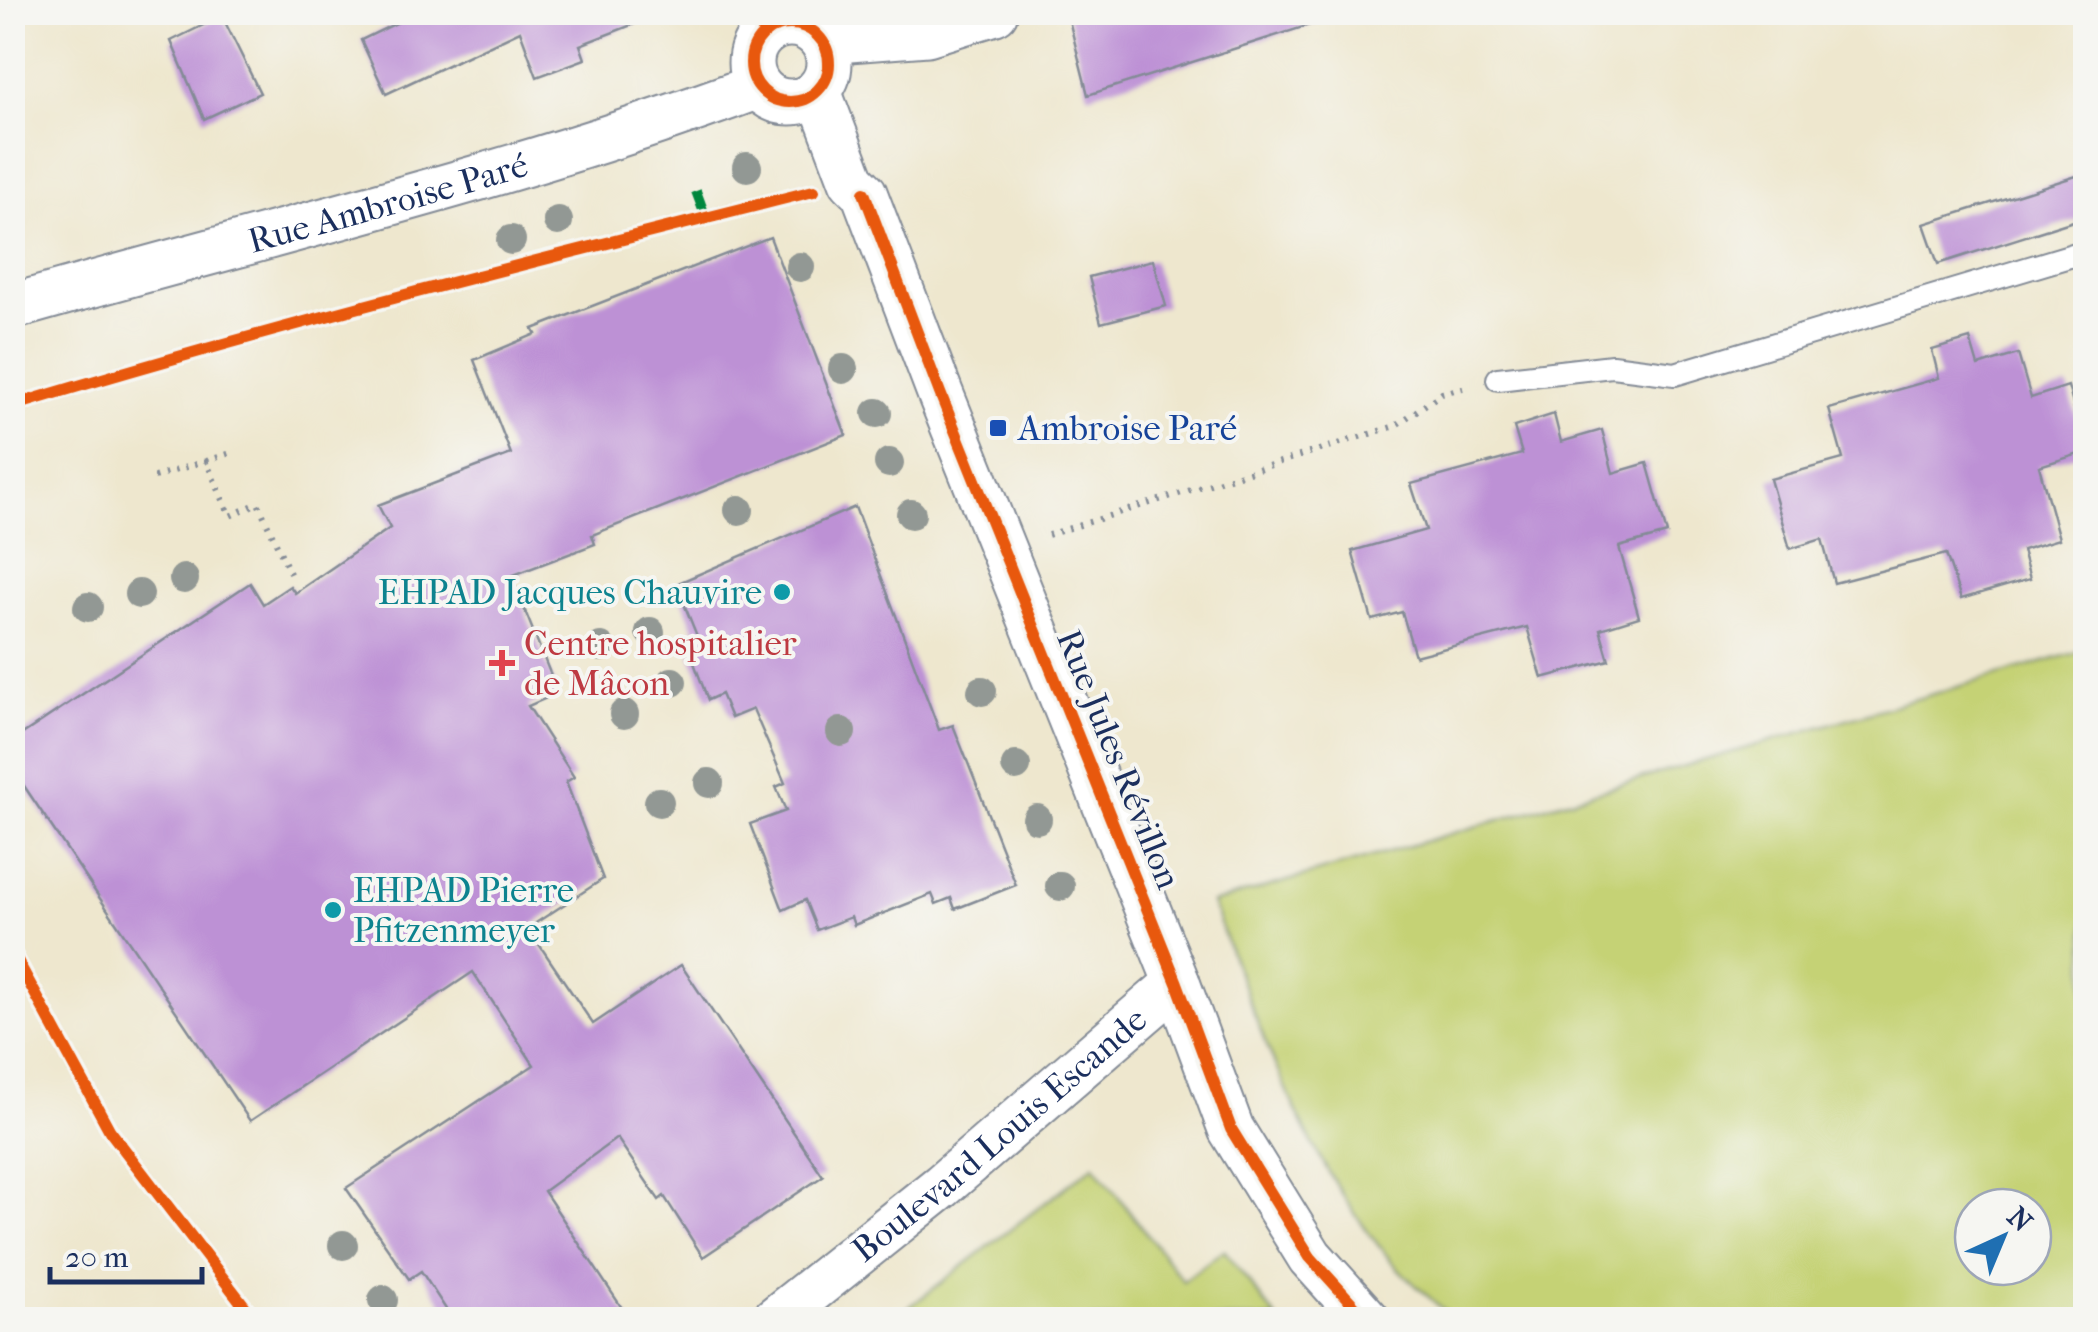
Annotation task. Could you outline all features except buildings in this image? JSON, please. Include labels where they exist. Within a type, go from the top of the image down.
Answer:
[{"type":"street","points":[[823,41],[926,33],[995,12]]},
{"type":"street","points":[[762,22],[793,24],[815,32],[823,41],[829,71],[818,92],[788,102],[768,96],[758,86],[751,62],[762,22]]},
{"type":"street","name":"Rue Ambroise Paré","points":[[12,307],[460,183],[678,116],[758,86]]},
{"type":"street","name":"Rue Jules Révillon","points":[[818,92],[852,181],[864,194],[1177,983],[1231,1129],[1310,1256],[1367,1320]]},
{"type":"street","name":"Boulevard Louis Escande","points":[[774,1320],[956,1175],[1177,983]]},
{"type":"lane","points":[[1498,378],[1612,366],[1675,374],[2086,250]]},
{"type":"path","points":[[1044,536],[1395,426],[1442,393],[1498,378]]},
{"type":"path","points":[[154,477],[234,452]]},
{"type":"path","points":[[206,462],[230,516],[258,503],[292,578]]},
{"type":"green space","points":[[2085,650],[2085,1319],[1454,1319],[1393,1263],[1334,1181],[1287,1091],[1212,903]]},
{"type":"green space","points":[[1094,1165],[1183,1281],[1224,1250],[1277,1319],[894,1319]]},
{"type":"marked path","points":[[696,191],[706,218]]},
{"type":"cycle path","points":[[790,24],[818,35],[829,63],[818,91],[790,102],[762,91],[751,63],[762,35],[790,24]]},
{"type":"cycle path","points":[[12,406],[312,320],[814,191]]},
{"type":"cycle path","points":[[864,193],[940,393],[1177,983],[1231,1129],[1310,1257],[1367,1320]]},
{"type":"cycle path","points":[[12,951],[110,1131],[255,1320]]},
{"type":"place","name":"Ambroise Paré","points":[[998,428]]},
{"type":"place","name":"EHPAD Jacques Chauvire","points":[[782,592]]},
{"type":"place","name":"Centre hospitalier de Mâcon","points":[[502,663]]},
{"type":"place","name":"EHPAD Pierre Pfitzenmeyer","points":[[333,910]]}]
